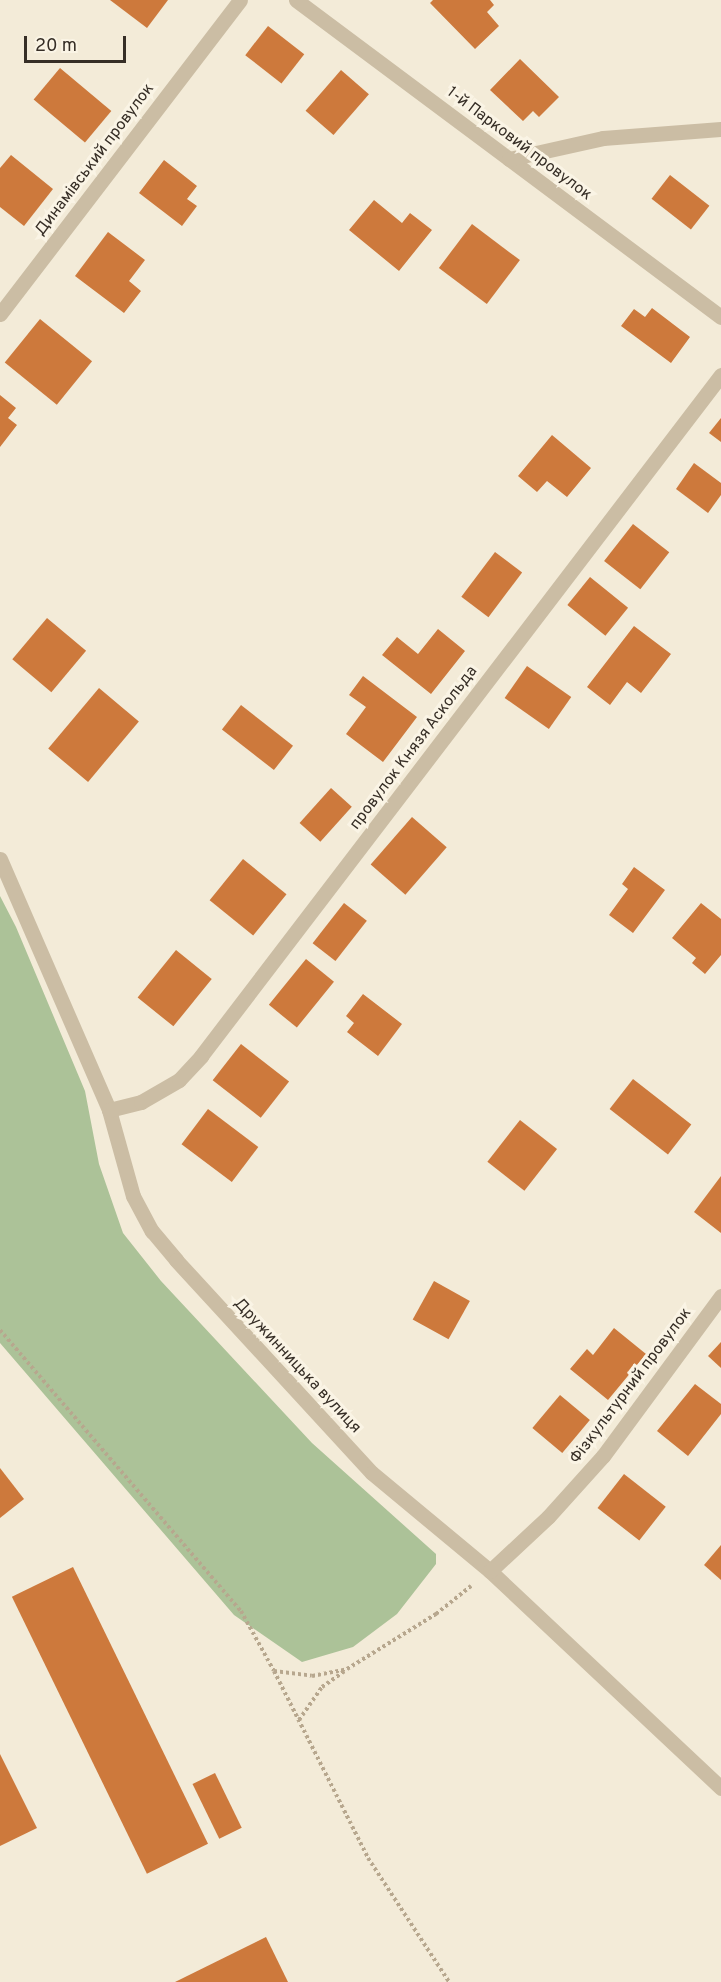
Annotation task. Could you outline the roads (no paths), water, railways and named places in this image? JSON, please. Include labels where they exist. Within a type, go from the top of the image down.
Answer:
[{"type":"street","name":"Динамівський провулок","points":[[0,314],[240,0]]},
{"type":"street","name":"1-й Парковий провулок","points":[[296,0],[721,317]]},
{"type":"street","points":[[509,159],[603,138],[721,129]]},
{"type":"street","name":"провулок Князя Аскольда","points":[[109,1110],[141,1102],[179,1080],[201,1056],[721,375]]},
{"type":"street","name":"Дружинницька вулиця","points":[[0,859],[109,1110],[133,1196],[152,1231],[372,1473],[490,1571],[721,1788]]},
{"type":"street","name":"Фізкультурний провулок","points":[[490,1571],[548,1517],[603,1456],[721,1296]]}]
